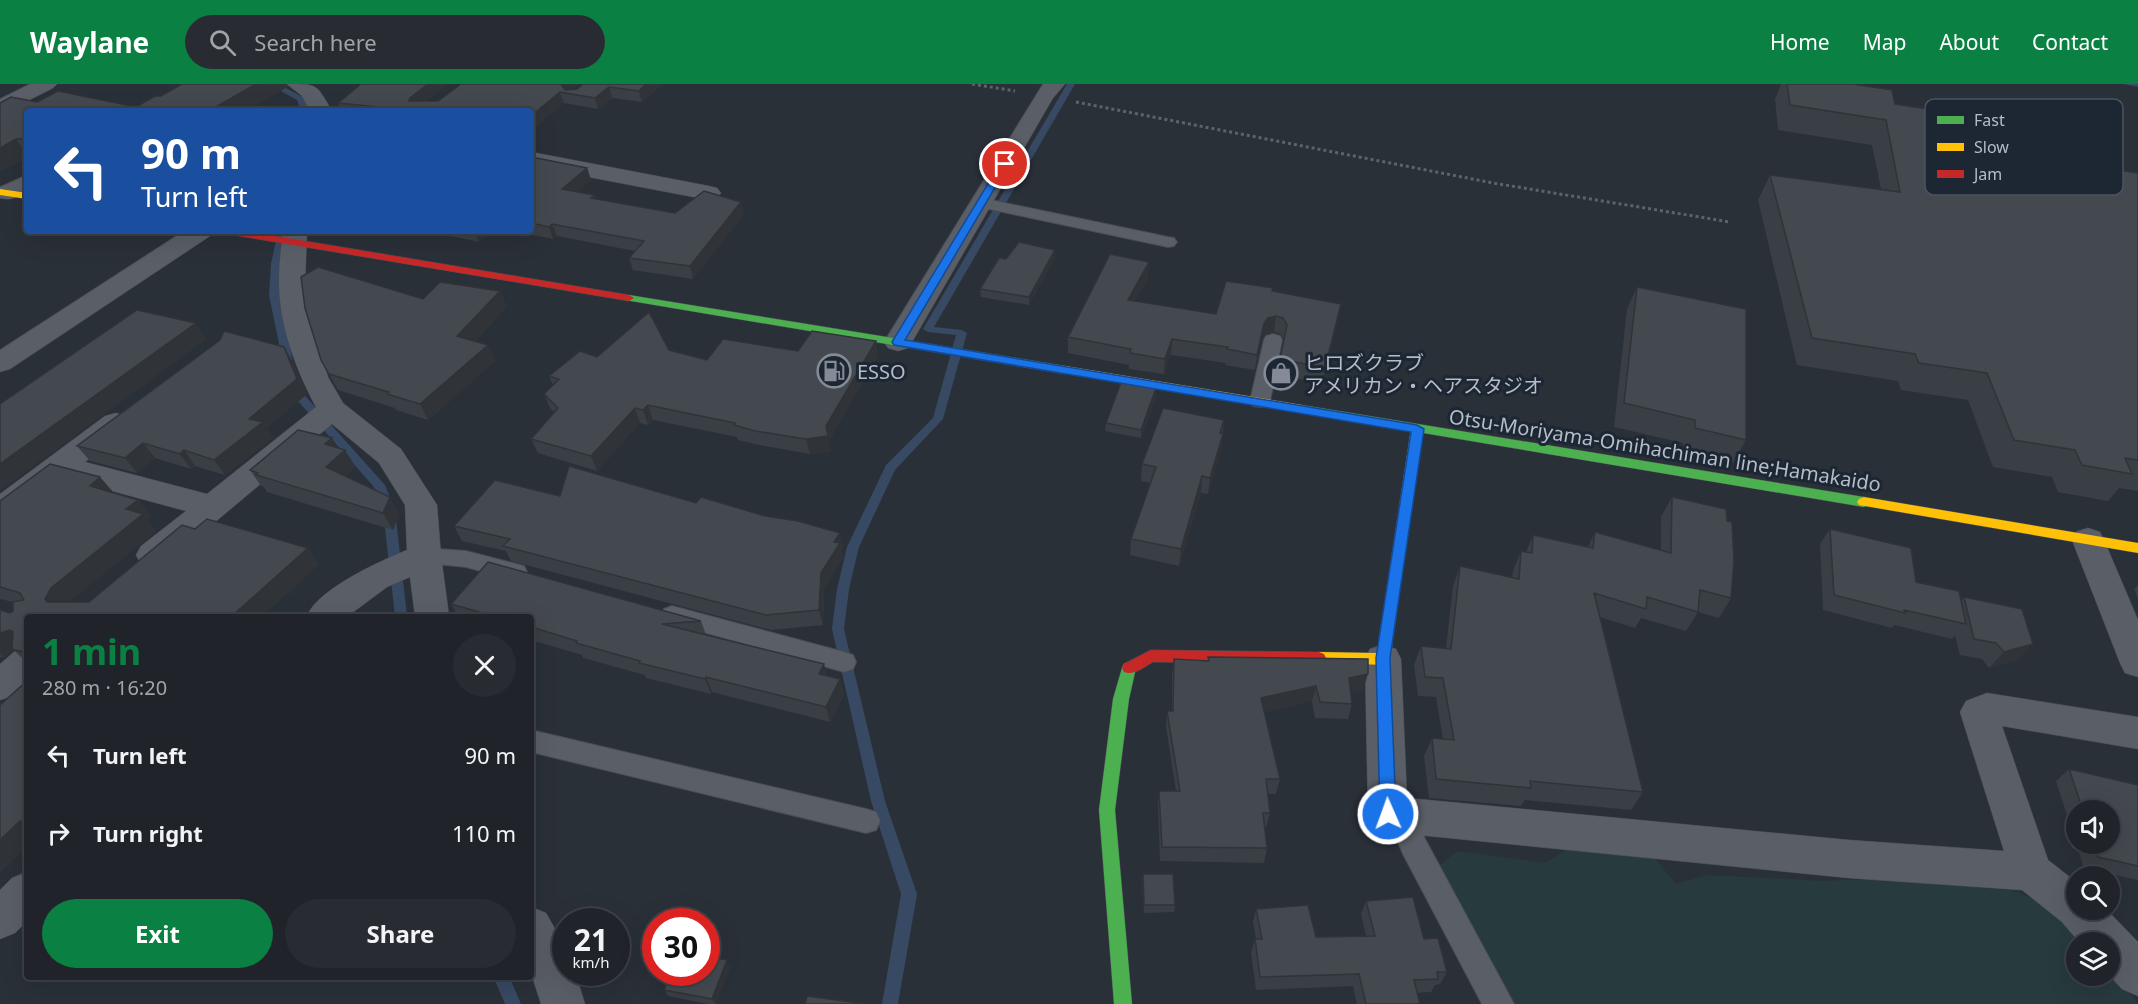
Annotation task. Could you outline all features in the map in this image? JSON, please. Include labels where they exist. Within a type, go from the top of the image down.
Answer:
[{"type":"main road","name":"Otsu-Moriyama-Omihachiman line;Hamakaido","points":[[269,234],[296,236],[898,342],[2138,548]]},
{"type":"main road","points":[[1123,1004],[1107,810],[1121,699],[1130,666],[1151,656],[1383,658],[1417,429]]},
{"type":"street","points":[[0,108],[46,84]]},
{"type":"street","points":[[298,84],[310,92],[319,108]]},
{"type":"street","points":[[898,342],[1049,90]]},
{"type":"street","points":[[534,160],[709,193]]},
{"type":"street","points":[[0,363],[196,234]]},
{"type":"street","points":[[296,236],[292,284],[297,321],[314,377],[332,409],[390,456],[421,505],[424,556],[432,614]]},
{"type":"street","points":[[133,572],[332,409]]},
{"type":"street","points":[[0,510],[134,410]]},
{"type":"street","points":[[59,466],[211,506]]},
{"type":"street","points":[[2088,540],[2138,663]]},
{"type":"street","points":[[327,614],[375,578],[424,556]]},
{"type":"street","points":[[1383,658],[1388,814],[1601,836],[2031,872]]},
{"type":"street","points":[[0,685],[24,665]]},
{"type":"street","points":[[2066,900],[2031,872],[1979,712],[1987,708],[2138,733]]},
{"type":"street","points":[[0,919],[24,895]]},
{"type":"street","points":[[2088,920],[2099,932]]},
{"type":"street","points":[[534,932],[549,960],[563,1004]]},
{"type":"street","points":[[2120,954],[2138,974]]},
{"type":"lane","points":[[981,203],[1168,242]]},
{"type":"lane","points":[[1260,401],[1273,340]]},
{"type":"lane","points":[[424,556],[466,559],[535,578]]},
{"type":"lane","points":[[650,609],[844,662]]},
{"type":"lane","points":[[534,742],[866,821]]},
{"type":"lane","points":[[1401,815],[1413,845],[1499,1004]]},
{"type":"path","points":[[972,84],[1049,90],[1493,183],[1730,222]]},
{"type":"green space","points":[[1572,846],[1650,852],[1676,884],[1708,875],[1824,881],[1871,879],[2011,890],[2050,905],[2077,932],[2066,932],[2066,986],[2120,986],[2120,982],[2138,1004],[1507,1004],[1438,867],[1457,851],[1545,863]]},
{"type":"building","points":[[182,84],[256,84],[214,108],[24,108],[24,138],[16,139],[0,148],[0,103],[11,97],[37,102],[58,91],[136,107],[155,96],[161,96]]},
{"type":"building","points":[[361,84],[428,84],[409,101],[438,101],[461,84],[561,84],[565,90],[577,89],[583,84],[646,84],[639,91],[609,87],[595,98],[560,92],[534,114],[534,108],[379,108],[338,103]]},
{"type":"building","points":[[1787,84],[1853,84],[1892,90],[1895,104],[1925,108],[1925,195],[2123,195],[2123,171],[2138,173],[2138,460],[2125,458],[2132,474],[2082,465],[2075,450],[2014,440],[1987,373],[1919,363],[1915,354],[1812,338],[1770,175],[1900,192],[1886,120],[1790,105]]},
{"type":"building","points":[[534,158],[587,168],[562,189],[594,195],[591,198],[675,213],[704,191],[741,202],[690,266],[629,258],[644,241],[552,224],[549,227],[534,224]]},
{"type":"building","points":[[1019,242],[1055,250],[1029,297],[980,289],[999,258],[1006,259]]},
{"type":"building","points":[[1110,254],[1149,262],[1128,300],[1216,314],[1226,281],[1273,288],[1272,291],[1341,304],[1325,368],[1280,359],[1287,325],[1283,318],[1276,316],[1268,318],[1264,323],[1257,355],[1227,349],[1228,347],[1172,339],[1165,359],[1130,353],[1131,349],[1068,337]]},
{"type":"building","points":[[318,267],[423,299],[440,282],[500,291],[457,336],[488,345],[420,404],[329,374],[321,360],[305,308],[301,277]]},
{"type":"building","points":[[1637,287],[1746,309],[1746,440],[1695,428],[1695,420],[1624,403]]},
{"type":"building","points":[[137,310],[196,323],[0,464],[0,404]]},
{"type":"building","points":[[649,312],[669,350],[707,360],[723,339],[798,351],[812,331],[876,341],[826,426],[828,436],[806,439],[755,431],[734,425],[735,423],[648,405],[643,410],[635,408],[591,456],[531,439],[558,408],[544,394],[559,379],[549,376],[580,351],[597,357]]},
{"type":"building","points":[[224,331],[284,347],[297,379],[249,419],[263,422],[214,460],[184,450],[180,454],[143,443],[125,458],[77,446],[220,340]]},
{"type":"building","points":[[1121,382],[1156,388],[1141,430],[1106,423]]},
{"type":"building","points":[[1163,408],[1224,420],[1220,433],[1223,434],[1210,478],[1202,476],[1181,549],[1131,539],[1156,467],[1142,464]]},
{"type":"building","points":[[298,430],[332,438],[325,444],[345,450],[326,467],[390,497],[383,513],[256,475],[258,473],[250,470]]},
{"type":"building","points":[[50,464],[100,477],[90,486],[138,500],[126,509],[143,514],[51,588],[45,599],[47,602],[89,602],[182,525],[195,529],[207,519],[308,548],[234,614],[24,614],[24,652],[12,649],[13,632],[10,630],[0,633],[0,610],[10,613],[13,611],[13,602],[24,600],[20,593],[0,587],[0,501]]},
{"type":"building","points":[[569,466],[696,503],[701,497],[765,516],[798,521],[840,533],[834,542],[840,543],[821,573],[819,610],[766,615],[503,546],[510,539],[454,526],[495,480],[560,496]]},
{"type":"building","points":[[1672,497],[1726,509],[1727,521],[1732,522],[1734,561],[1731,598],[1700,590],[1698,612],[1647,597],[1646,609],[1594,593],[1643,792],[1530,781],[1531,788],[1436,779],[1432,738],[1454,740],[1443,678],[1425,677],[1421,646],[1451,649],[1460,566],[1519,579],[1521,551],[1532,553],[1533,535],[1593,548],[1595,532],[1671,553]]},
{"type":"building","points":[[1830,529],[1911,548],[1916,582],[1959,591],[1966,624],[1904,610],[1905,613],[1834,595]]},
{"type":"building","points":[[488,562],[701,621],[662,624],[824,664],[819,674],[840,679],[826,707],[639,663],[640,661],[576,643],[577,641],[534,628],[534,614],[486,614],[451,604]]},
{"type":"building","points":[[1964,597],[2022,609],[2033,644],[2004,652],[1996,643],[1974,639]]},
{"type":"building","points":[[1208,657],[1368,659],[1368,674],[1349,678],[1352,704],[1320,702],[1316,686],[1261,698],[1280,779],[1266,779],[1270,813],[1263,813],[1267,848],[1162,847],[1159,791],[1180,791],[1167,711],[1173,711],[1174,659],[1209,661]]},
{"type":"building","points":[[24,684],[24,822],[20,821],[0,840],[0,705]]},
{"type":"building","points":[[2069,769],[2138,785],[2138,866],[2098,857],[2097,854],[2120,854],[2120,800],[2080,800]]},
{"type":"building","points":[[1143,874],[1173,874],[1175,905],[1144,905]]},
{"type":"building","points":[[1413,897],[1424,939],[1438,938],[1447,972],[1437,972],[1438,979],[1414,980],[1420,1004],[1366,1004],[1359,974],[1260,977],[1255,939],[1262,939],[1256,909],[1308,905],[1316,937],[1375,936],[1366,901]]},
{"type":"building","points":[[720,959],[727,960],[720,978]]},
{"type":"building","points":[[666,986],[717,986],[712,999],[664,990]]},
{"type":"building","points":[[807,996],[866,1004],[805,1004]]},
{"type":"waterway","points":[[272,84],[300,99],[304,108]]},
{"type":"waterway","points":[[890,1004],[909,894],[878,801],[838,629],[843,589],[853,547],[890,468],[938,419],[962,333],[928,329],[1071,84]]},
{"type":"waterway","points":[[2127,84],[2138,85]]},
{"type":"waterway","points":[[282,234],[276,264],[274,295],[288,363]]},
{"type":"waterway","points":[[293,386],[294,390],[379,485],[389,511],[401,614]]},
{"type":"waterway","points":[[503,980],[513,1004]]},
{"type":"traffic: fast","points":[[629,298],[1065,370]]},
{"type":"traffic: fast","points":[[1302,409],[1864,502]]},
{"type":"traffic: fast","points":[[1123,1004],[1107,810],[1121,699],[1129,668]]},
{"type":"traffic: slow","points":[[0,192],[24,196]]},
{"type":"traffic: slow","points":[[1065,370],[1302,409]]},
{"type":"traffic: slow","points":[[1319,658],[1383,659],[1417,429]]},
{"type":"traffic: slow","points":[[1864,502],[2138,548]]},
{"type":"traffic: jam","points":[[245,234],[629,298]]},
{"type":"traffic: jam","points":[[1129,668],[1151,656],[1319,658]]},
{"type":"place","name":"ESSO","points":[[834,371]]},
{"type":"place","name":"ヒロズクラブ アメリカン・ヘアスタジオ","points":[[1281,373]]},
{"type":"route","points":[[1005,164],[898,342],[1417,429],[1383,658],[1388,814]]}]
